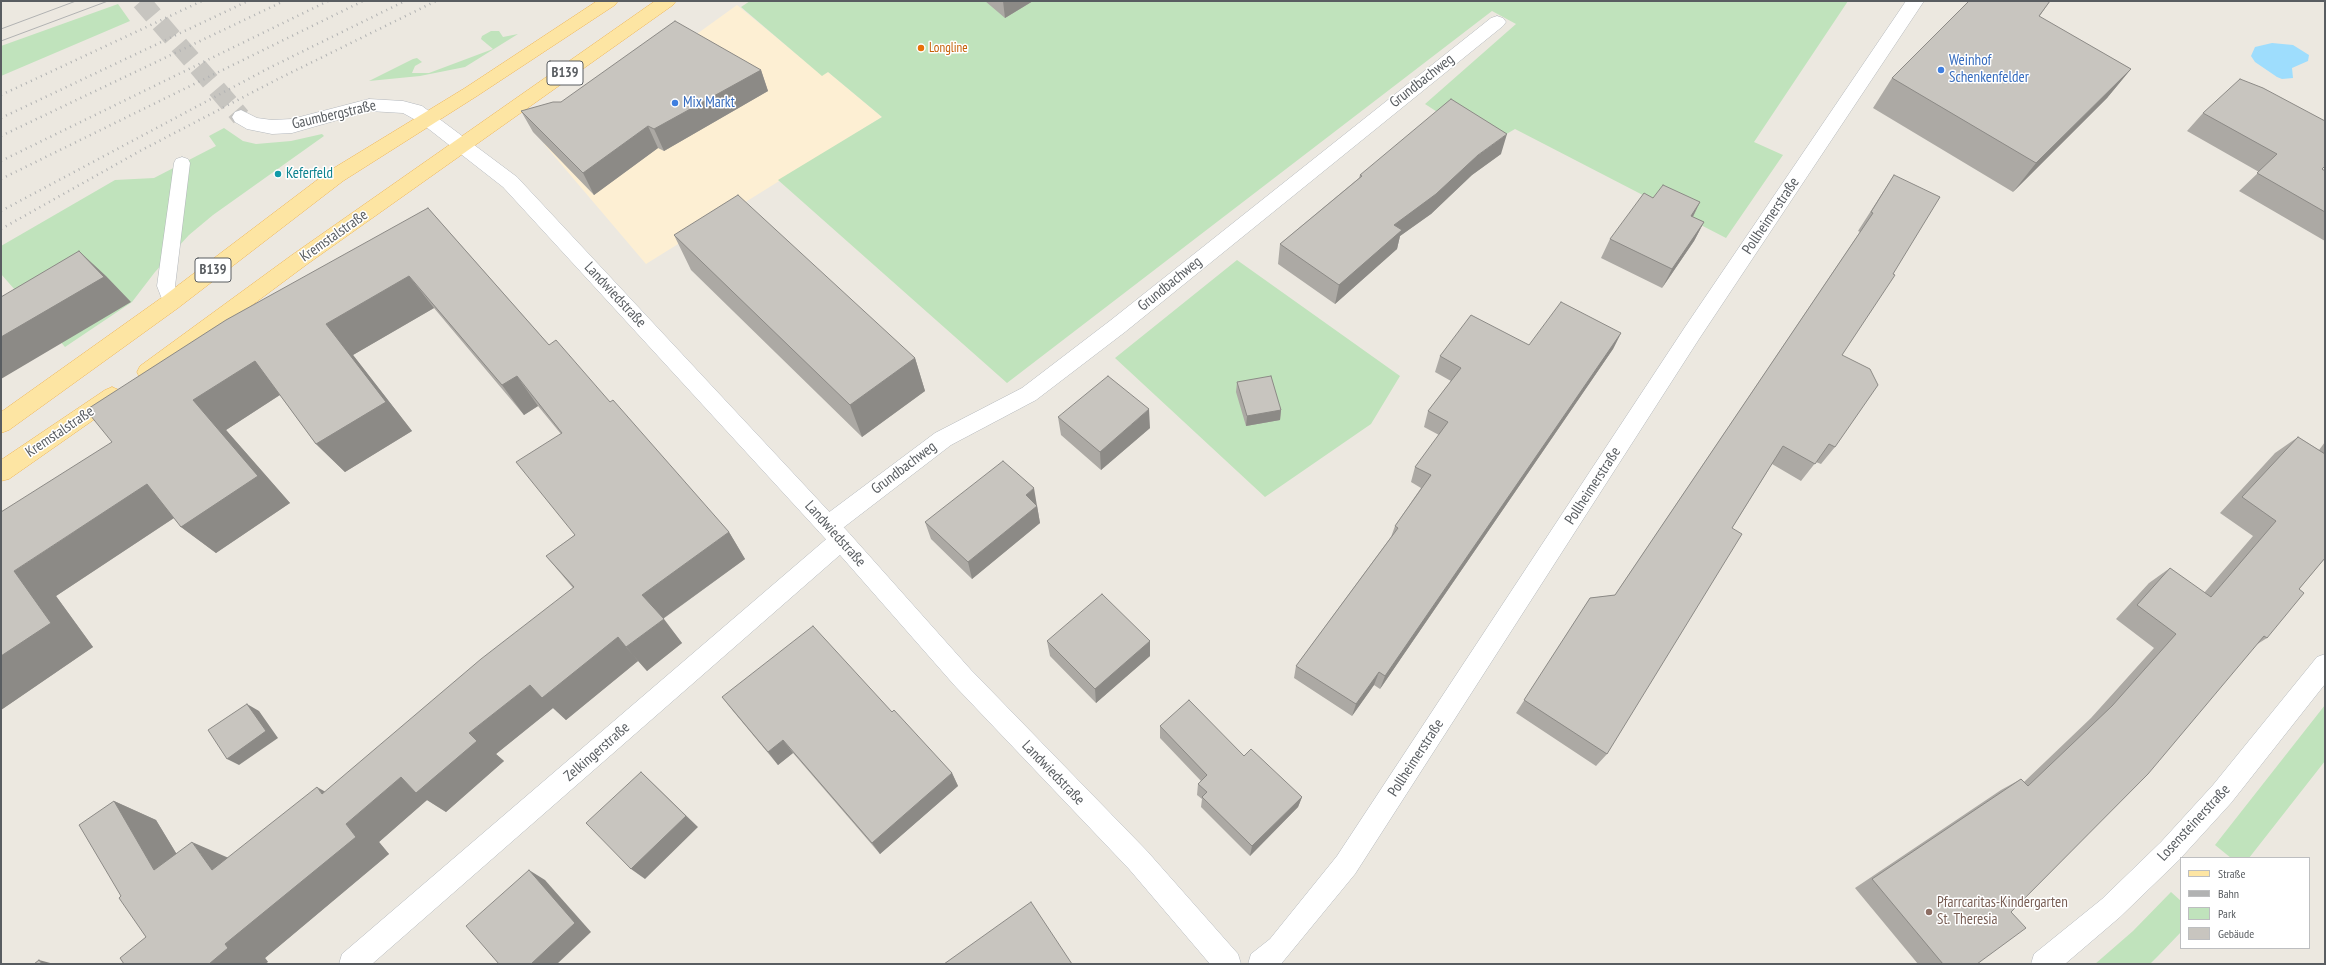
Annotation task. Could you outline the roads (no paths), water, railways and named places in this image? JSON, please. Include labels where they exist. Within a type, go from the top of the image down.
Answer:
[{"type":"main road","name":"B139","points":[[1,424],[171,302],[336,176],[471,92],[609,1]]},
{"type":"main road","name":"Kremstalstraße","points":[[1,472],[144,374],[299,260],[667,1]]},
{"type":"street","name":"Pollheimerstraße","points":[[1261,964],[1278,948],[1346,865],[1696,327],[1915,1]]},
{"type":"street","name":"Grundbachweg","points":[[835,533],[943,439],[1029,394],[1124,321],[1497,22]]},
{"type":"street","name":"Gaumbergstraße","points":[[241,117],[253,124],[272,127],[292,126],[354,108],[386,104],[416,111],[427,118]]},
{"type":"street","name":"Landwiedstraße","points":[[427,118],[463,144],[510,182],[835,533],[963,678],[1138,860],[1228,964]]},
{"type":"street","name":"Zelkingerstraße","points":[[352,964],[835,533]]},
{"type":"street","name":"Losensteinerstraße","points":[[2044,964],[2111,908],[2170,851],[2222,794],[2325,665]]},
{"type":"lane","points":[[171,302],[166,286],[182,163]]},
{"type":"water","points":[[2272,43],[2293,45],[2309,55],[2308,61],[2292,68],[2293,78],[2282,79],[2277,77],[2255,62],[2251,56],[2255,47]]},
{"type":"tunnel","points":[[141,1],[241,117]]},
{"type":"tram line","points":[[1,29],[76,1]]},
{"type":"tram line","points":[[1,41],[108,1]]},
{"type":"railway","points":[[1,95],[202,1]]},
{"type":"railway","points":[[1,118],[248,1]]},
{"type":"railway","points":[[1,136],[284,1]]},
{"type":"railway","points":[[1,161],[328,1]]},
{"type":"railway","points":[[1,179],[363,1]]},
{"type":"railway","points":[[1,211],[269,68],[405,1]]},
{"type":"railway","points":[[1,229],[140,151],[278,79],[436,1]]},
{"type":"place","name":"Longline","points":[[921,48]]},
{"type":"place","name":"Weinhof Schenkenfelder","points":[[1941,70]]},
{"type":"place","name":"Mix Markt","points":[[675,103]]},
{"type":"place","name":"Keferfeld","points":[[278,174]]},
{"type":"place","name":"Pfarrcaritas-Kindergarten St. Theresia","points":[[1929,912]]}]
